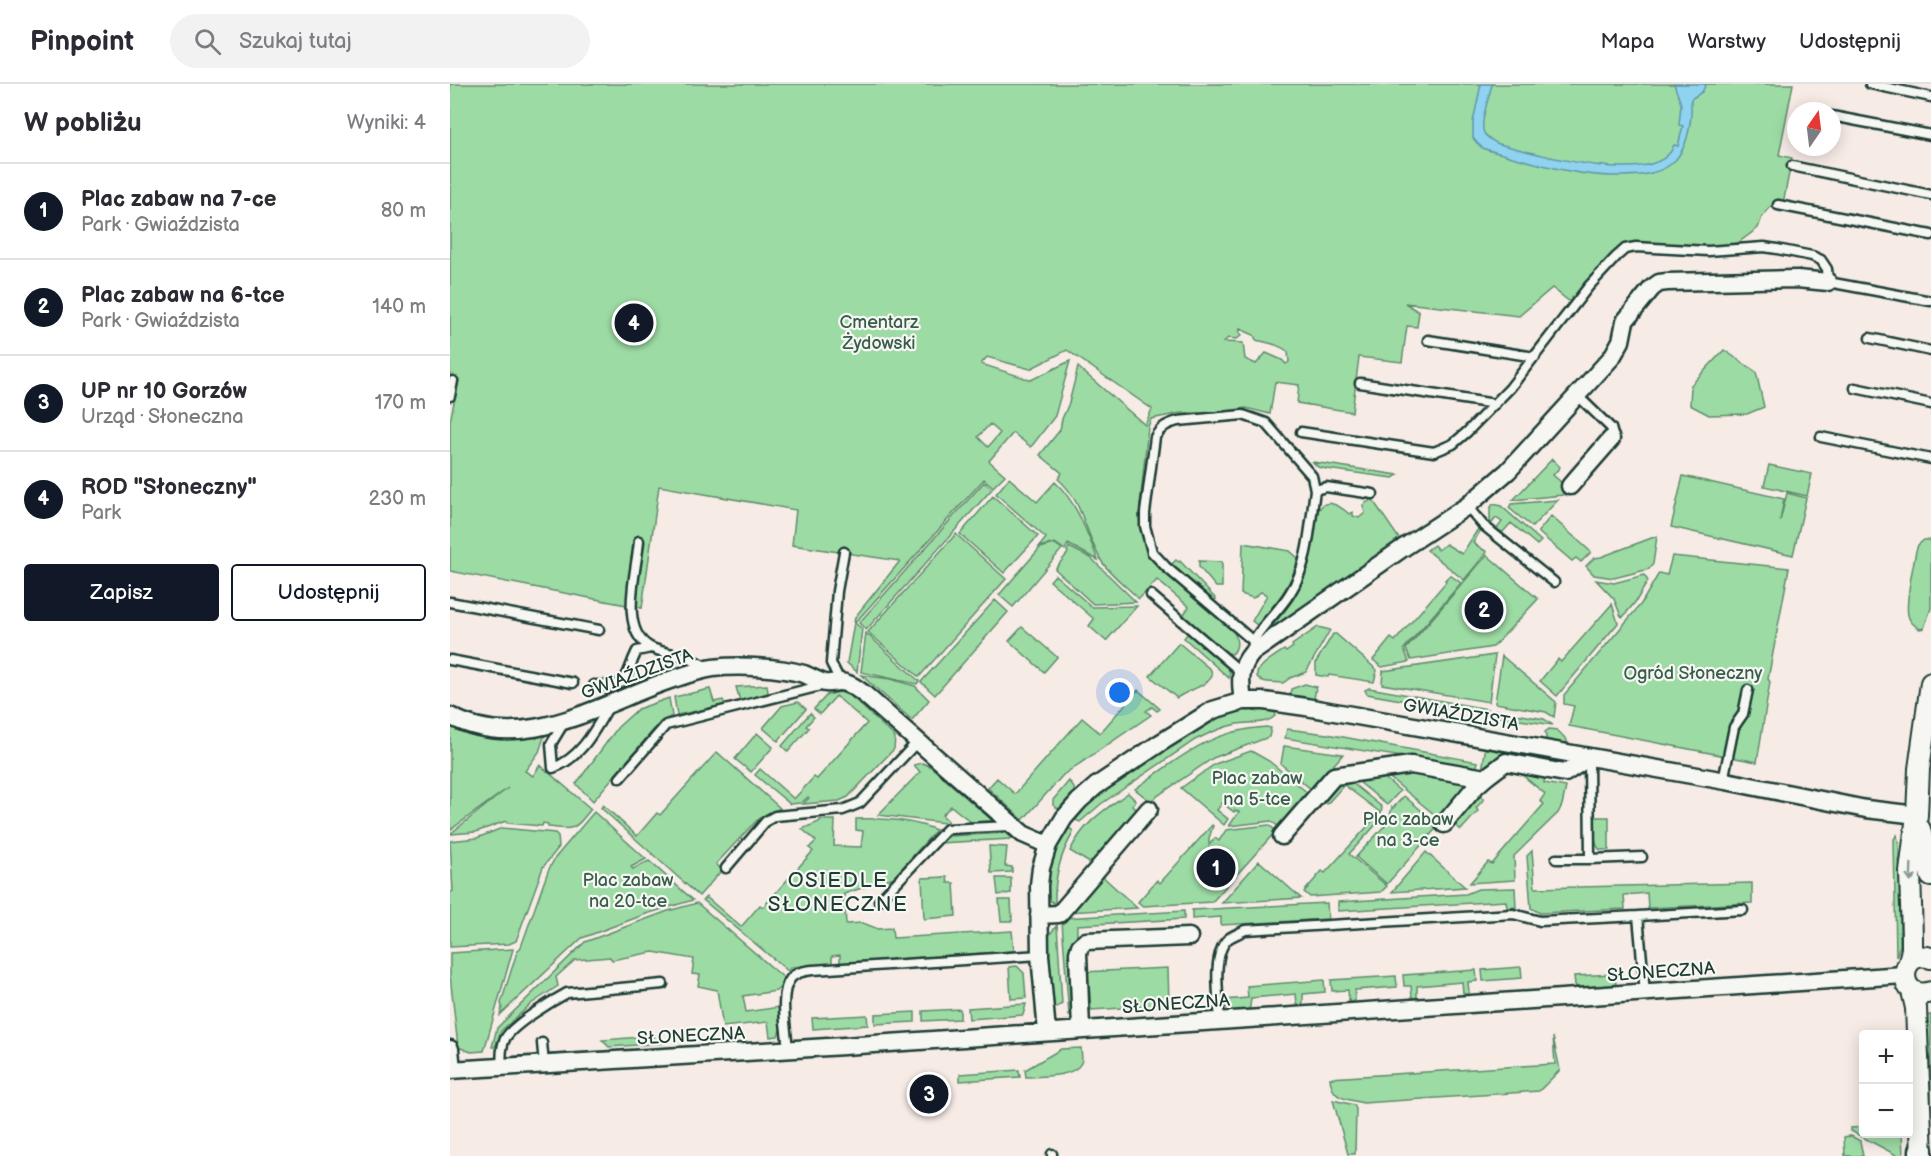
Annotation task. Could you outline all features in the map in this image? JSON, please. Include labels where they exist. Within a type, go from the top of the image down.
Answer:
[{"type":"street","points":[[1243,701],[1240,672],[1253,647],[1467,506],[1508,471],[1578,396],[1617,349],[1625,321],[1652,288],[1659,283],[1667,282],[1797,279],[1828,282]]},
{"type":"street","points":[[1570,486],[1611,439]]},
{"type":"street","name":"GWIAŹDZISTA","points":[[450,717],[474,727],[499,731],[545,727],[666,682],[711,668],[788,671],[803,674],[853,686],[1023,834],[1048,845]]},
{"type":"street","points":[[1921,1154],[1910,872],[1917,815],[1919,769],[1931,683]]},
{"type":"street","name":"GWIAŹDZISTA","points":[[1047,1032],[1040,955],[1040,876],[1054,831],[1079,801],[1096,786],[1196,719],[1214,710],[1243,701],[1264,701],[1306,707],[1723,781],[1866,809],[1917,815]]},
{"type":"street","points":[[1444,824],[1476,786],[1506,762],[1564,773],[1588,757]]},
{"type":"street","points":[[1282,836],[1334,776],[1411,765],[1485,778]]},
{"type":"street","points":[[1039,915],[1059,914],[1149,809]]},
{"type":"street","points":[[1917,815],[1931,876]]},
{"type":"street","points":[[1081,1029],[1078,953],[1080,946],[1086,941],[1189,937]]},
{"type":"street","points":[[1914,980],[1920,956],[1931,958]]},
{"type":"street","name":"SŁONECZNA","points":[[451,1070],[1645,993],[1914,980]]},
{"type":"street","points":[[450,1049],[451,1070]]},
{"type":"lane","points":[[1870,84],[1931,97]]},
{"type":"lane","points":[[1841,118],[1931,135]]},
{"type":"lane","points":[[1792,166],[1931,195]]},
{"type":"lane","points":[[1778,205],[1931,235]]},
{"type":"lane","points":[[1301,432],[1434,452],[1453,444],[1510,388],[1589,286],[1625,249],[1636,247],[1708,251],[1764,247],[1777,249],[1821,260],[1827,269],[1828,282],[1931,301]]},
{"type":"lane","points":[[1870,338],[1931,351]]},
{"type":"lane","points":[[1428,340],[1535,357]]},
{"type":"lane","points":[[450,396],[453,381]]},
{"type":"lane","points":[[1360,384],[1495,404]]},
{"type":"lane","points":[[1855,388],[1931,404]]},
{"type":"lane","points":[[1578,396],[1611,428],[1613,435],[1611,439]]},
{"type":"lane","points":[[1243,415],[1266,423],[1312,476],[1315,490],[1308,540],[1295,585],[1253,647],[1152,552],[1145,526],[1152,448],[1160,429],[1168,424],[1243,415]]},
{"type":"lane","points":[[1821,436],[1931,459]]},
{"type":"lane","points":[[1315,490],[1326,487],[1373,494]]},
{"type":"lane","points":[[1467,506],[1483,525],[1554,582]]},
{"type":"lane","points":[[639,541],[631,599],[632,612],[639,637],[651,648]]},
{"type":"lane","points":[[620,778],[666,725],[834,683],[831,663],[837,591],[844,552]]},
{"type":"lane","points":[[1151,595],[1240,672]]},
{"type":"lane","points":[[450,602],[599,630]]},
{"type":"lane","points":[[594,685],[612,686],[621,683],[627,678],[637,651],[651,648],[692,659],[711,668]]},
{"type":"lane","points":[[450,660],[573,683]]},
{"type":"lane","points":[[1723,781],[1734,727],[1743,714],[1748,690]]},
{"type":"lane","points":[[566,721],[551,744],[553,768],[562,765],[590,740],[611,703]]},
{"type":"lane","points":[[726,868],[766,821],[784,814],[843,810],[860,802],[918,741]]},
{"type":"lane","points":[[1588,757],[1590,859]]},
{"type":"lane","points":[[879,901],[946,829],[1014,826]]},
{"type":"lane","points":[[1556,859],[1642,857]]},
{"type":"lane","points":[[1220,1021],[1218,959],[1228,939],[1245,930],[1513,914],[1540,921],[1743,910]]},
{"type":"lane","points":[[1638,916],[1645,993]]},
{"type":"lane","points":[[789,1050],[785,990],[790,978],[800,972],[1040,955]]},
{"type":"lane","points":[[502,1067],[500,1056],[505,1038],[539,1008],[562,995],[663,984]]},
{"type":"lane","points":[[542,1043],[544,1064]]},
{"type":"green space","name":"Cmentarz Żydowski","points":[[450,84],[1793,84],[1789,102],[1787,102],[1787,114],[1779,155],[1792,158],[1783,204],[1774,203],[1762,217],[1758,228],[1731,248],[1625,249],[1570,302],[1552,288],[1519,316],[1405,303],[1419,312],[1417,327],[1407,326],[1402,362],[1359,357],[1352,412],[1297,403],[1299,385],[1275,382],[1270,414],[1246,408],[1217,413],[1181,413],[1151,419],[1148,427],[1139,514],[1143,537],[1149,552],[1164,570],[1163,572],[1165,571],[1191,592],[1234,632],[1237,641],[1232,654],[1224,652],[1185,619],[1184,614],[1189,607],[1157,580],[1139,599],[1110,572],[1096,551],[1073,497],[1058,479],[1062,473],[1040,455],[1060,430],[1078,367],[1145,425],[1152,409],[1067,350],[1030,369],[987,357],[981,364],[1031,380],[1070,361],[1055,416],[1031,447],[1013,433],[989,461],[1005,475],[993,487],[984,479],[855,623],[862,629],[857,672],[847,663],[855,617],[900,561],[792,545],[796,510],[659,486],[642,608],[450,571],[450,421],[459,379],[450,377]],"holes":[[[1240,329],[1254,335],[1256,340],[1285,349],[1288,352],[1289,362],[1286,364],[1266,353],[1256,364],[1245,359],[1243,343],[1224,342],[1228,338],[1237,339],[1242,335],[1239,332]],[[990,424],[1000,433],[988,447],[978,437]]]},
{"type":"green space","points":[[1724,350],[1756,372],[1764,407],[1747,414],[1709,415],[1690,405],[1691,385]]},
{"type":"green space","points":[[1552,459],[1560,467],[1553,475],[1562,483],[1563,495],[1513,500]]},
{"type":"green space","points":[[1313,462],[1398,475],[1393,478],[1327,469],[1318,467]]},
{"type":"green space","points":[[1769,465],[1812,474],[1807,496],[1764,486]]},
{"type":"green space","points":[[1683,476],[1784,499],[1780,521],[1787,493],[1806,498],[1793,555],[1671,527]]},
{"type":"green space","points":[[1009,478],[1037,502],[1055,482],[1075,508],[1098,560],[1068,544],[1065,550],[1055,543],[1039,547],[1046,538],[996,494]]},
{"type":"green space","points":[[984,482],[992,489],[866,630],[859,623]]},
{"type":"green space","points":[[993,496],[1038,536],[1004,573],[960,534]]},
{"type":"green space","points":[[1372,499],[1400,540],[1260,639],[1290,604],[1302,582],[1311,554],[1320,508],[1327,503],[1336,505],[1349,514],[1353,512],[1353,516],[1359,518],[1365,513],[1363,505]]},
{"type":"green space","points":[[1558,500],[1532,527],[1509,508],[1511,504]]},
{"type":"green space","points":[[1493,504],[1501,506],[1541,541],[1537,545],[1511,523],[1503,532],[1496,530],[1502,522],[1496,518],[1492,523],[1490,522],[1490,509]]},
{"type":"green space","points":[[1551,516],[1591,552],[1581,562],[1576,558],[1572,561],[1538,532]]},
{"type":"green space","points":[[1478,529],[1480,531],[1473,543],[1487,552],[1464,580],[1427,550],[1434,545],[1438,550],[1446,544],[1462,554]]},
{"type":"green space","points":[[956,534],[1006,579],[919,677],[868,632]]},
{"type":"green space","points":[[1657,536],[1653,564],[1649,569],[1614,578],[1594,575],[1586,566],[1594,558]]},
{"type":"green space","points":[[1924,540],[1931,540],[1931,608],[1924,628],[1920,629],[1910,620],[1908,601],[1916,551],[1918,545]]},
{"type":"green space","points":[[1243,543],[1290,551],[1298,558],[1287,586],[1257,625],[1252,621],[1267,595],[1261,592],[1253,598],[1241,594]]},
{"type":"green space","points":[[1055,544],[1062,549],[1013,607],[999,595],[1040,548]]},
{"type":"green space","points":[[1069,547],[1091,558],[1136,602],[1093,604],[1055,569],[1068,553]]},
{"type":"green space","points":[[1487,555],[1538,599],[1493,647],[1411,660],[1406,649]]},
{"type":"green space","name":"Ogród Słoneczny","points":[[1672,556],[1789,568],[1768,679],[1770,682],[1757,762],[1569,726],[1574,706],[1564,704],[1564,695],[1641,604],[1659,573],[1667,575]]},
{"type":"green space","points":[[1176,560],[1180,561],[1216,599],[1213,601],[1170,566]]},
{"type":"green space","points":[[1199,561],[1222,562],[1222,587],[1216,587],[1199,567]]},
{"type":"green space","points":[[1055,575],[1092,607],[1137,606],[1106,641],[1089,626],[1094,619],[1050,581]]},
{"type":"green space","points":[[1450,575],[1461,583],[1404,649],[1409,662],[1382,667],[1373,660],[1391,638],[1395,641]]},
{"type":"green space","points":[[1644,575],[1648,581],[1623,617],[1614,599],[1596,580],[1614,583]]},
{"type":"green space","points":[[995,600],[1008,612],[935,695],[921,682]]},
{"type":"green space","points":[[1612,604],[1618,623],[1557,696],[1540,681],[1558,659],[1561,662]]},
{"type":"green space","points":[[1022,627],[1057,657],[1044,672],[1009,641]]},
{"type":"green space","points":[[1318,627],[1330,630],[1306,672],[1283,683],[1265,682],[1258,678],[1259,669],[1264,664],[1284,650],[1286,652],[1293,647],[1292,645]]},
{"type":"green space","points":[[866,633],[919,681],[917,684],[861,672]]},
{"type":"green space","points":[[1188,633],[1228,668],[1229,678],[1184,638]]},
{"type":"green space","points":[[1333,634],[1336,634],[1377,670],[1374,682],[1316,675],[1316,662]]},
{"type":"green space","points":[[1179,643],[1211,670],[1212,676],[1206,683],[1177,698],[1150,676]]},
{"type":"green space","points":[[1495,655],[1489,702],[1382,684],[1383,671]]},
{"type":"green space","points":[[1502,656],[1556,702],[1554,717],[1546,712],[1495,703]]},
{"type":"green space","points":[[861,675],[890,679],[915,686],[929,700],[912,720]]},
{"type":"green space","points":[[1305,684],[1316,687],[1314,699],[1290,696],[1291,689]]},
{"type":"green space","points":[[767,685],[768,693],[740,701],[736,687]]},
{"type":"green space","points":[[1369,688],[1488,709],[1487,715],[1367,694],[1365,690]]},
{"type":"green space","points":[[710,689],[714,702],[723,700],[725,705],[677,715],[674,697]]},
{"type":"green space","points":[[1138,690],[1160,709],[1157,711],[1152,707],[1146,711],[1151,715],[1063,775],[1023,820],[988,788],[997,778],[1015,794],[1082,718],[1100,733]]},
{"type":"green space","points":[[840,692],[852,697],[895,737],[894,749],[848,797],[839,801],[803,804],[808,797],[801,803],[790,804],[755,775],[760,769],[794,799],[814,777],[817,779],[867,723],[836,696],[820,714],[814,709],[827,695]]},
{"type":"green space","points":[[669,698],[672,716],[660,722],[593,801],[576,784],[618,727],[638,709]]},
{"type":"green space","points":[[798,702],[806,709],[778,741],[763,728],[782,706]]},
{"type":"green space","points":[[1235,710],[1276,710],[1275,716],[1267,721],[1231,725],[1195,740],[1101,804],[1080,822],[1073,819],[1101,791],[1210,719]]},
{"type":"green space","points":[[1494,710],[1544,719],[1553,725],[1493,716]]},
{"type":"green space","points":[[810,713],[814,717],[806,726],[809,728],[788,752],[782,746]]},
{"type":"green space","points":[[450,723],[546,731],[539,752],[525,771],[533,776],[540,765],[591,809],[577,825],[569,828],[548,827],[548,824],[543,823],[542,826],[507,823],[506,821],[476,832],[450,834],[508,788],[450,830]]},
{"type":"green space","points":[[1271,728],[1269,737],[1213,758],[1150,801],[1135,789],[1181,757],[1212,740],[1246,729]]},
{"type":"green space","points":[[1287,729],[1327,734],[1478,762],[1476,769],[1285,738]]},
{"type":"green space","points":[[1549,729],[1557,730],[1567,740],[1566,747],[1547,743],[1545,732]]},
{"type":"green space","points":[[757,733],[773,747],[751,772],[735,759]]},
{"type":"green space","points":[[1486,745],[1504,749],[1503,757],[1482,771]]},
{"type":"green space","points":[[1284,746],[1343,754],[1312,790],[1281,764]]},
{"type":"green space","name":"Plac zabaw na 5-tce","points":[[1251,751],[1269,761],[1309,794],[1279,827],[1271,821],[1229,826],[1239,812],[1235,810],[1234,812],[1222,803],[1217,810],[1228,819],[1224,825],[1181,788],[1215,764]]},
{"type":"green space","points":[[717,752],[780,808],[756,821],[716,864],[722,870],[699,896],[601,808],[603,805],[637,836],[657,813],[660,815]]},
{"type":"green space","points":[[922,763],[930,766],[993,821],[971,822],[951,806],[942,815],[948,821],[945,823],[878,815],[920,772],[914,765]]},
{"type":"green space","points":[[1516,770],[1545,774],[1544,783],[1566,787],[1562,805],[1558,813],[1514,856],[1515,880],[1470,883],[1488,862],[1492,864],[1544,804],[1540,801],[1545,794]]},
{"type":"green space","points":[[1405,771],[1463,781],[1466,787],[1440,819],[1385,774]]},
{"type":"green space","points":[[1380,774],[1400,791],[1387,805],[1353,777]]},
{"type":"green space","points":[[1346,778],[1382,807],[1381,813],[1344,785],[1327,804],[1322,800],[1340,779]]},
{"type":"green space","points":[[1069,781],[1075,794],[1060,810],[1053,805],[1053,800]]},
{"type":"green space","points":[[1128,793],[1136,801],[1132,805],[1139,812],[1093,865],[1070,851],[1088,825]]},
{"type":"green space","points":[[1477,794],[1484,799],[1476,808],[1478,811],[1461,830],[1455,825],[1454,820]]},
{"type":"green space","name":"Plac zabaw na 3-ce","points":[[1404,796],[1439,825],[1387,884],[1356,857],[1389,821],[1392,807]]},
{"type":"green space","name":"Plac zabaw na 20-tce","points":[[594,812],[646,859],[631,867],[633,869],[649,861],[693,900],[646,914],[582,938],[500,1015],[501,1003],[517,952],[521,947],[548,871],[555,858]]},
{"type":"green space","points":[[1377,816],[1381,819],[1349,854],[1387,886],[1381,892],[1310,897],[1304,892],[1322,871],[1325,873]]},
{"type":"green space","points":[[1594,817],[1609,817],[1609,850],[1600,850],[1596,843]]},
{"type":"green space","points":[[856,819],[897,820],[936,830],[894,877],[844,894],[846,924],[863,923],[878,929],[892,928],[893,938],[1012,931],[1014,951],[840,963],[840,955],[832,956],[832,964],[792,967],[788,971],[703,900],[706,897],[741,927],[760,905],[763,907],[813,851],[809,848],[816,841],[802,829],[820,820],[835,820],[834,846],[861,847],[863,831],[856,830]]},
{"type":"green space","points":[[1212,825],[1209,845],[1215,838],[1219,841],[1226,830],[1269,825],[1276,831],[1212,902],[1143,906],[1138,902],[1157,880],[1160,883]]},
{"type":"green space","points":[[1067,827],[1073,833],[1059,867],[1055,904],[1047,898],[1048,879],[1055,852]]},
{"type":"green space","points":[[502,828],[555,833],[558,836],[559,847],[543,867],[516,941],[509,944],[450,947],[450,893],[453,891],[450,841],[477,838]]},
{"type":"green space","points":[[1007,833],[1011,839],[938,843],[949,836]]},
{"type":"green space","points":[[1897,835],[1900,945],[1896,957],[1894,839]]},
{"type":"green space","points":[[989,846],[1007,847],[1005,866],[1012,867],[1012,872],[991,873]]},
{"type":"green space","points":[[1532,851],[1535,888],[1752,883],[1752,903],[1648,908],[1647,893],[1624,895],[1625,909],[1540,913],[1531,908],[1527,856]]},
{"type":"green space","points":[[1426,852],[1465,887],[1392,892]]},
{"type":"green space","points":[[1259,861],[1301,898],[1222,903]]},
{"type":"green space","points":[[1100,874],[1137,908],[1068,912]]},
{"type":"green space","points":[[947,877],[948,883],[954,883],[956,916],[924,919],[922,878]]},
{"type":"green space","points":[[996,878],[1011,878],[1011,893],[998,895]]},
{"type":"green space","points":[[1515,888],[1516,907],[1507,908],[1506,901],[1338,911],[1338,902],[1466,894],[1478,889]]},
{"type":"green space","points":[[999,900],[1011,900],[1012,921],[1001,921]]},
{"type":"green space","points":[[697,903],[784,978],[784,984],[776,991],[743,996],[746,1012],[779,1007],[782,1024],[778,1036],[770,1037],[768,1022],[723,1027],[717,990],[698,986],[700,975],[692,974],[694,959],[653,952],[612,960],[610,957],[575,960],[556,977],[558,986],[531,1004],[501,1031],[495,1047],[492,1047],[497,1028],[585,942],[668,911]]},
{"type":"green space","points":[[1327,903],[1328,919],[1221,925],[1221,917],[1192,919],[1192,910]]},
{"type":"green space","points":[[1184,911],[1184,919],[1077,925],[1076,1016],[1069,1016],[1062,922],[1064,918]]},
{"type":"green space","points":[[1057,925],[1062,1004],[1052,1008],[1047,938]]},
{"type":"green space","points":[[513,949],[484,1051],[471,1052],[458,1047],[450,975],[450,953]]},
{"type":"green space","points":[[1017,966],[1024,973],[1026,998],[1011,999],[1009,967]]},
{"type":"green space","points":[[1521,967],[1522,978],[1483,981],[1482,970]]},
{"type":"green space","points":[[1168,968],[1169,1005],[1091,1010],[1089,983],[1084,983],[1083,972]]},
{"type":"green space","points":[[1476,970],[1477,981],[1468,982],[1467,995],[1463,993],[1462,982],[1417,986],[1415,999],[1412,997],[1411,986],[1404,986],[1403,975]]},
{"type":"green space","points":[[1615,974],[1616,986],[1579,989],[1575,985],[1574,976]]},
{"type":"green space","points":[[1396,976],[1397,987],[1355,990],[1353,1003],[1349,1001],[1348,990],[1332,991],[1331,980]]},
{"type":"green space","points":[[1324,980],[1325,992],[1303,994],[1301,1007],[1297,1004],[1296,994],[1251,998],[1247,1011],[1232,1011],[1226,1007],[1224,1000],[1248,998],[1247,986]]},
{"type":"green space","points":[[1026,1004],[1023,1015],[969,1019],[968,1008]]},
{"type":"green space","points":[[960,1009],[960,1019],[923,1021],[923,1011]]},
{"type":"green space","points":[[915,1012],[915,1022],[875,1024],[875,1014]]},
{"type":"green space","points":[[867,1015],[868,1025],[813,1029],[812,1018]]},
{"type":"green space","points":[[1931,1015],[1931,1136],[1925,1016]]},
{"type":"green space","points":[[653,1036],[656,1040],[665,1043],[609,1047],[602,1040]]},
{"type":"green space","points":[[1553,1037],[1560,1070],[1539,1091],[1363,1103],[1340,1097],[1331,1085],[1330,1078],[1555,1064]]},
{"type":"green space","points":[[1081,1048],[1081,1063],[1077,1068],[1064,1074],[1026,1077],[1025,1070],[1061,1049]]},
{"type":"green space","points":[[1019,1070],[1020,1077],[960,1081],[960,1074]]},
{"type":"green space","points":[[1333,1100],[1354,1105],[1356,1109],[1355,1154],[1348,1154]]},
{"type":"green space","points":[[1859,1127],[1859,1135],[1851,1131],[1851,1128]]},
{"type":"green space","points":[[1851,1136],[1860,1141],[1863,1156],[1845,1156],[1844,1137]]},
{"type":"green space","points":[[1864,1138],[1902,1138],[1903,1156],[1898,1156]]},
{"type":"water","points":[[1481,84],[1492,84],[1483,128],[1484,133],[1496,143],[1563,160],[1620,167],[1644,165],[1663,158],[1674,145],[1678,146],[1683,126],[1679,125],[1681,104],[1674,84],[1706,84],[1702,92],[1691,99],[1691,116],[1686,143],[1671,164],[1651,173],[1614,176],[1561,169],[1482,147],[1473,138],[1473,122]]},
{"type":"place","name":"ROD \"Słoneczny\"","points":[[634,323]]},
{"type":"place","name":"Plac zabaw na 6-tce","points":[[1484,610]]},
{"type":"place","name":"Plac zabaw na 7-ce","points":[[1216,868]]},
{"type":"place","name":"UP nr 10 Gorzów","points":[[929,1094]]},
{"type":"district","name":"OSIEDLE SŁONECZNE","points":[[838,892]]}]
